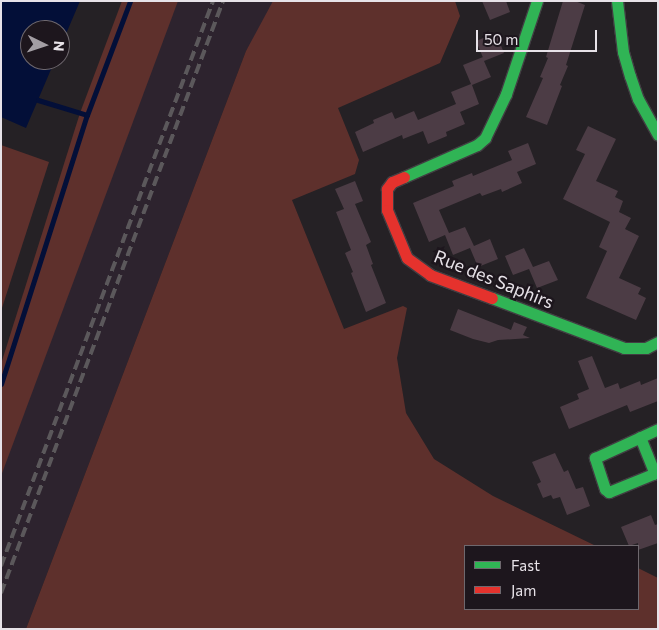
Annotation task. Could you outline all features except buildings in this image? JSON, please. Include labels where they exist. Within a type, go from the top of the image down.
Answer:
[{"type":"street","name":"Rue des Saphirs","points":[[537,1],[506,94],[485,138],[477,145],[392,182],[387,189],[387,210],[407,258],[430,275],[624,348],[646,348],[658,342]]},
{"type":"street","points":[[617,1],[620,33],[630,76],[638,99],[658,135]]},
{"type":"street","points":[[640,437],[653,469],[653,474],[614,491],[605,490],[595,458],[640,437],[658,429]]},
{"type":"shaded area","points":[[122,1],[178,1],[1,476],[1,364],[80,113]]},
{"type":"shaded area","points":[[143,1],[280,1],[246,51],[26,629],[1,629],[1,419]]},
{"type":"shaded area","points":[[273,1],[455,1],[460,16],[440,63],[338,108],[359,160],[355,174],[292,200],[344,329],[403,306],[407,308],[397,358],[406,413],[434,459],[493,496],[594,545],[464,545],[464,610],[639,610],[639,568],[658,578],[658,629],[26,629],[246,51]]},
{"type":"shaded area","points":[[1,145],[49,162],[1,311]]},
{"type":"water","points":[[1,1],[80,1],[70,24],[70,20],[20,20],[20,70],[51,70],[26,128],[1,117]]},
{"type":"waterway","points":[[1,384],[87,115],[130,1]]},
{"type":"waterway","points":[[38,100],[87,115]]},
{"type":"railway","points":[[1,566],[213,1]]},
{"type":"railway","points":[[1,593],[223,1]]},
{"type":"traffic: fast","points":[[404,177],[477,145],[485,138],[506,94],[537,1]]},
{"type":"traffic: fast","points":[[617,1],[623,52],[630,76],[638,99],[658,135]]},
{"type":"traffic: fast","points":[[492,298],[624,348],[646,348],[658,342]]},
{"type":"traffic: fast","points":[[640,437],[653,469],[653,474],[609,492],[605,489],[595,458],[658,429]]},
{"type":"traffic: jam","points":[[404,177],[392,182],[387,189],[387,210],[407,258],[430,275],[492,298]]}]
